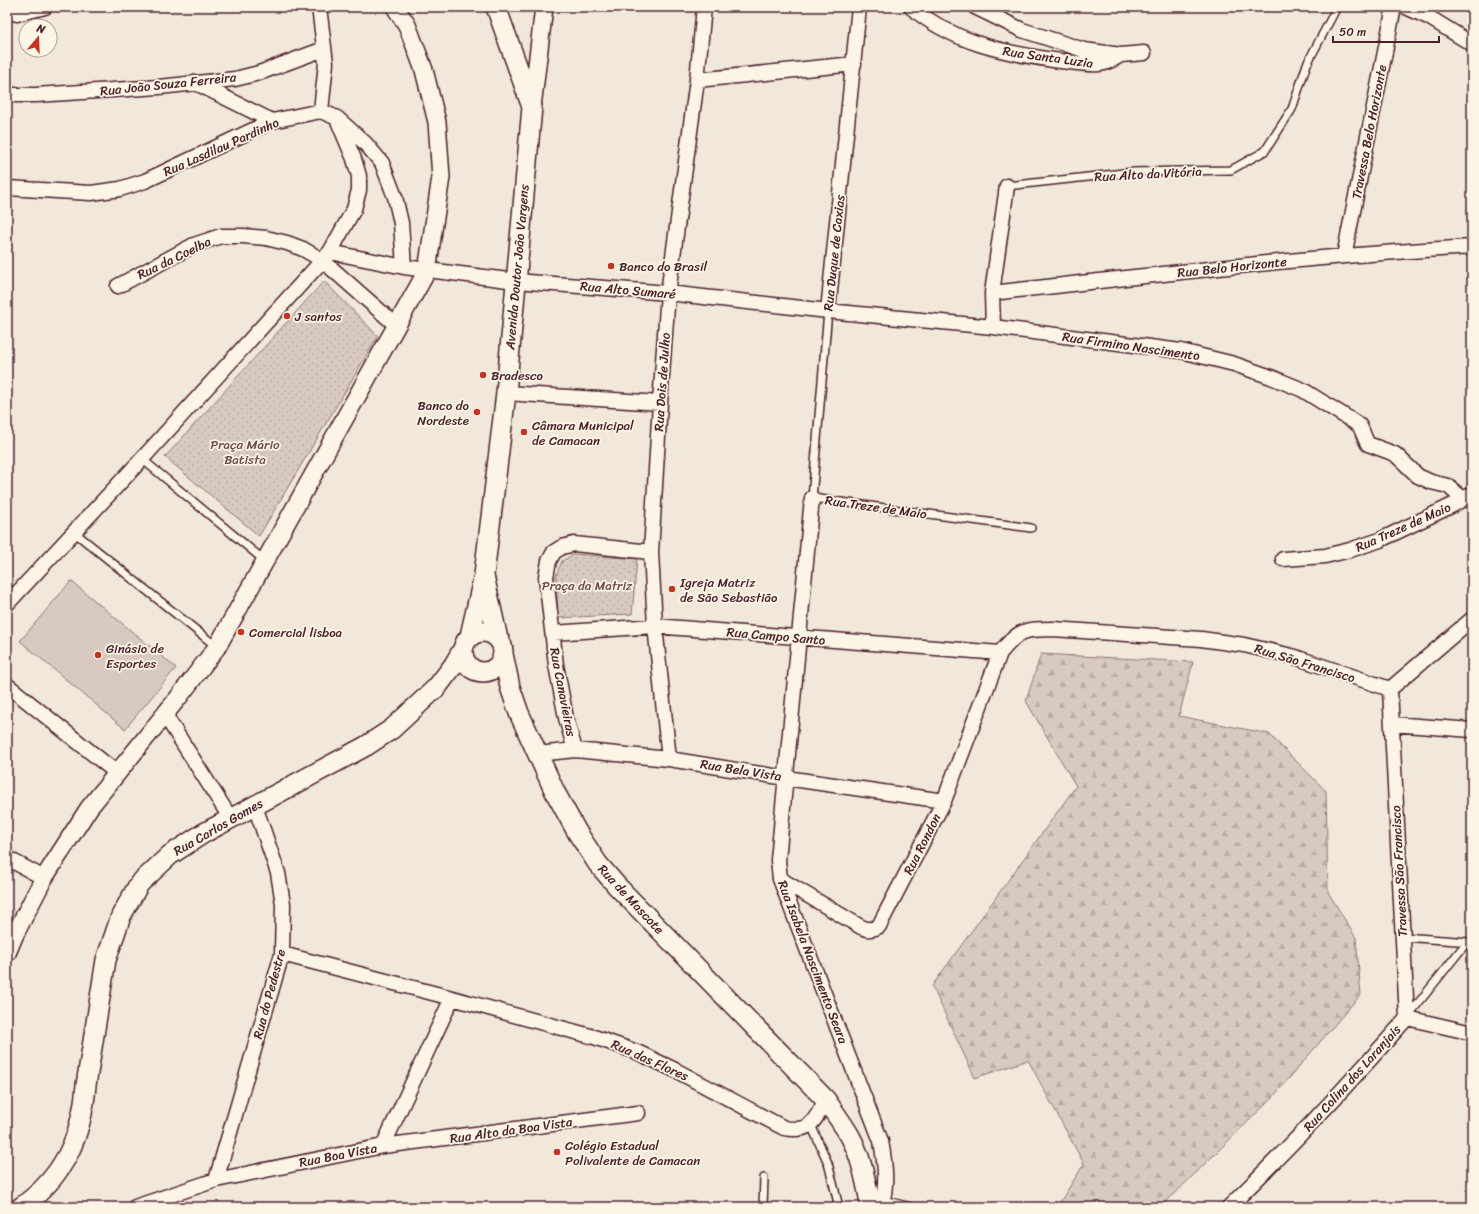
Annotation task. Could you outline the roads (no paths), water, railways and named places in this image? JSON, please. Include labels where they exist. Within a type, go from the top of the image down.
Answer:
[{"type":"main road","points":[[496,7],[532,107]]},
{"type":"main road","name":"Avenida Doutor João Vargens","points":[[467,642],[484,575],[506,393],[532,107]]},
{"type":"main road","name":"Avenida Doutor João Vargens","points":[[484,575],[501,647]]},
{"type":"main road","points":[[477,632],[493,634],[501,647],[500,662],[495,668],[488,671],[480,672],[473,669],[467,664],[463,657],[467,642],[477,632]]},
{"type":"main road","name":"Rua Carlos Gomes","points":[[21,1207],[34,1198],[49,1184],[61,1167],[75,1138],[84,1103],[106,960],[121,916],[139,884],[170,855],[204,833],[366,746],[392,729],[437,687],[453,666],[467,642]]},
{"type":"main road","name":"Rua de Mascote","points":[[501,647],[510,687],[519,713],[555,792],[577,832],[598,864],[617,886],[826,1100],[850,1135],[858,1154],[865,1179],[878,1204]]},
{"type":"street","points":[[7,12],[17,14],[45,7]]},
{"type":"street","points":[[319,7],[326,63],[321,111],[337,118],[365,142],[382,163],[395,197],[401,223],[404,267]]},
{"type":"street","points":[[7,953],[14,934],[44,878],[89,808],[118,774],[217,647],[427,271],[441,177],[437,122],[424,70],[407,25],[395,7]]},
{"type":"street","name":"Avenida Doutor João Vargens","points":[[532,107],[544,7]]},
{"type":"street","name":"Rua Dois de Julho","points":[[669,758],[655,626],[651,552],[668,293],[697,80],[704,7]]},
{"type":"street","name":"Rua Duque de Caxias","points":[[828,311],[859,7]]},
{"type":"street","name":"Rua Santa Luzia","points":[[911,7],[925,18],[956,35],[991,49],[1018,55],[1100,64],[1121,55]]},
{"type":"street","name":"Rua Santa Luzia","points":[[975,7],[1022,30],[1084,50],[1121,55],[1144,53]]},
{"type":"street","name":"Travessa Belo Horizonte","points":[[1344,256],[1394,7]]},
{"type":"street","points":[[1406,7],[1430,18],[1472,44]]},
{"type":"street","name":"Rua João Souza Ferreira","points":[[7,95],[36,95],[159,87],[194,82],[235,79],[259,73],[324,49]]},
{"type":"street","points":[[697,80],[854,64]]},
{"type":"street","points":[[194,82],[272,121]]},
{"type":"street","name":"Rua Lasdilau Pardinho","points":[[7,188],[91,193],[120,189],[145,181],[272,121],[321,111]]},
{"type":"street","points":[[7,604],[142,459],[326,256],[354,209],[358,190],[359,176],[354,159],[337,118]]},
{"type":"street","name":"Rua Alto da Vitória","points":[[992,327],[992,293],[1007,186]]},
{"type":"street","name":"Rua da Coelba","points":[[118,286],[194,245],[221,236],[266,238],[287,243],[326,256]]},
{"type":"street","name":"Rua Belo Horizonte","points":[[992,293],[1161,274],[1344,256],[1472,247]]},
{"type":"street","points":[[326,256],[427,271]]},
{"type":"street","points":[[326,256],[397,326]]},
{"type":"street","name":"Rua Alto Sumaré","points":[[427,271],[516,281],[668,293],[828,311]]},
{"type":"street","name":"Rua Firmino Nascimento","points":[[828,311],[992,327],[1181,351],[1234,364],[1303,390],[1353,421],[1362,430],[1368,444],[1395,454],[1418,476],[1431,482],[1448,486],[1467,497]]},
{"type":"street","points":[[506,393],[660,402]]},
{"type":"street","name":"Rua Treze de Maio","points":[[1283,559],[1325,556],[1350,550],[1380,540],[1467,497]]},
{"type":"street","name":"Rua Treze de Maio","points":[[798,638],[812,498]]},
{"type":"street","points":[[553,633],[546,577],[549,561],[554,552],[562,547],[574,544],[651,552]]},
{"type":"street","points":[[1390,689],[1472,620]]},
{"type":"street","name":"Rua Campo Santo","points":[[553,633],[655,626],[1000,653]]},
{"type":"street","name":"Rua São Francisco","points":[[1000,653],[1011,639],[1021,632],[1036,629],[1201,639],[1244,645],[1292,656],[1390,689]]},
{"type":"street","name":"Rua Canavieiras","points":[[553,633],[556,665],[566,718],[575,750]]},
{"type":"street","name":"Rua Isabela Nascimento Seara","points":[[798,638],[778,860],[780,879],[881,1141],[886,1168],[886,1187],[878,1204]]},
{"type":"street","name":"Rua Rondon","points":[[780,879],[861,927],[868,930],[873,930],[879,926],[944,801],[1000,653]]},
{"type":"street","points":[[7,685],[118,774]]},
{"type":"street","name":"Travessa São Francisco","points":[[1390,689],[1407,1018]]},
{"type":"street","points":[[164,715],[231,819]]},
{"type":"street","points":[[1392,724],[1472,730]]},
{"type":"street","name":"Rua Bela Vista","points":[[538,754],[575,750],[669,758],[786,778],[944,801]]},
{"type":"street","name":"Rua do Pedestre","points":[[216,1180],[282,954],[283,904],[278,872],[255,806]]},
{"type":"street","points":[[7,858],[44,878]]},
{"type":"street","name":"Rua das Flores","points":[[282,954],[594,1037],[637,1052],[675,1070],[784,1128],[793,1130],[802,1129],[811,1125]]},
{"type":"street","name":"Rua Boa Vista","points":[[135,1207],[216,1180],[383,1146],[452,998]]},
{"type":"street","points":[[1407,1018],[1472,1032]]},
{"type":"street","name":"Rua Colina dos Laranjais","points":[[1229,1207],[1295,1142],[1407,1018]]},
{"type":"street","points":[[811,1125],[826,1100]]},
{"type":"street","name":"Rua Alto da Boa Vista","points":[[383,1146],[638,1113]]},
{"type":"lane","name":"Rua Alto da Vitória","points":[[1007,186],[1133,172],[1231,170],[1265,151],[1292,109],[1307,64],[1337,7]]},
{"type":"lane","name":"Rua Duque de Caxias","points":[[812,498],[828,311]]},
{"type":"lane","points":[[142,459],[266,561]]},
{"type":"lane","name":"Rua Treze de Maio","points":[[812,498],[1031,528]]},
{"type":"lane","points":[[74,532],[217,647]]},
{"type":"lane","name":"Rua Colina dos Laranjais","points":[[1403,937],[1470,942]]},
{"type":"lane","name":"Rua Colina dos Laranjais","points":[[1407,1018],[1470,942]]},
{"type":"lane","points":[[811,1125],[828,1163],[839,1207]]},
{"type":"lane","points":[[763,1207],[764,1178]]},
{"type":"lane","points":[[878,1204],[911,1207]]},
{"type":"place","name":"Banco do Brasil","points":[[611,266]]},
{"type":"place","name":"J santos","points":[[287,316]]},
{"type":"place","name":"Bradesco","points":[[483,375]]},
{"type":"place","name":"Banco do Nordeste","points":[[477,412]]},
{"type":"place","name":"Câmara Municipal de Camacan","points":[[524,432]]},
{"type":"place","name":"Igreja Matriz de São Sebastião","points":[[672,589]]},
{"type":"place","name":"Comercial lisboa","points":[[241,632]]},
{"type":"place","name":"Ginásio de Esportes","points":[[98,655]]},
{"type":"place","name":"Colégio Estadual Polivalente de Camacan","points":[[557,1152]]},
{"type":"park label","name":"Praça Mário Batista","points":[[245,452]]},
{"type":"park label","name":"Praça da Matriz","points":[[587,585]]}]
